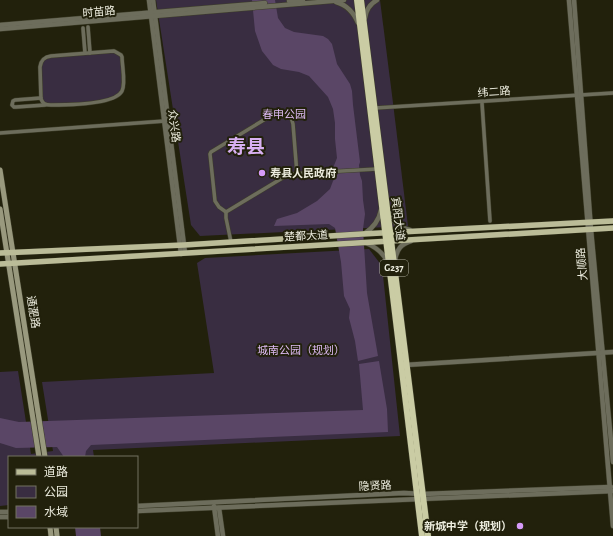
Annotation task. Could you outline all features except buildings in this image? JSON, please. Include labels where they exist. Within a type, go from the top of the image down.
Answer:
[{"type":"highway","name":"宾阳大道","points":[[357,0],[375,108],[384,207]]},
{"type":"highway","name":"宾阳大道","points":[[361,0],[362,27],[377,168],[388,233],[420,497],[422,536]]},
{"type":"highway","name":"宾阳大道","points":[[420,497],[428,536]]},
{"type":"main road","name":"通淝路","points":[[0,170],[10,252],[45,456]]},
{"type":"main road","name":"通淝路","points":[[0,209],[10,252]]},
{"type":"main road","name":"楚都大道","points":[[0,253],[184,245],[613,220]]},
{"type":"main road","points":[[488,228],[486,229],[488,236]]},
{"type":"main road","name":"楚都大道","points":[[0,264],[613,228]]},
{"type":"main road","points":[[465,229],[467,234],[465,237]]},
{"type":"main road","name":"通淝路","points":[[12,264],[39,456]]},
{"type":"street","name":"众兴路","points":[[149,0],[153,15],[184,245],[183,254]]},
{"type":"street","name":"众兴路","points":[[153,0],[153,15]]},
{"type":"street","name":"时苗路","points":[[279,4],[303,0]]},
{"type":"street","name":"时苗路","points":[[0,29],[279,4],[344,0]]},
{"type":"street","points":[[362,27],[367,10],[371,4],[377,0]]},
{"type":"street","name":"大顺路","points":[[569,0],[591,230],[612,489],[613,526]]},
{"type":"street","name":"大顺路","points":[[574,0],[579,95],[601,352],[613,462]]},
{"type":"street","points":[[332,1],[343,4],[348,8],[362,27]]},
{"type":"street","name":"时苗路","points":[[0,25],[153,15]]},
{"type":"street","points":[[88,27],[90,53]]},
{"type":"street","points":[[83,28],[85,53]]},
{"type":"street","points":[[41,98],[16,100],[13,101],[12,104],[16,107],[84,104],[117,97],[122,91],[124,81],[121,55],[114,51],[51,56],[42,59],[40,63],[41,98],[43,103],[46,105]]},
{"type":"street","name":"纬二路","points":[[375,108],[613,93]]},
{"type":"street","points":[[482,103],[490,221]]},
{"type":"street","points":[[226,212],[219,207],[215,201],[210,154],[272,115],[282,112],[286,113],[292,119],[297,174]]},
{"type":"street","name":"众兴路","points":[[167,121],[183,254]]},
{"type":"street","points":[[0,133],[167,121]]},
{"type":"street","points":[[226,212],[289,174],[366,170],[377,168]]},
{"type":"street","points":[[384,207],[396,223],[407,230],[414,231]]},
{"type":"street","points":[[363,234],[371,229],[379,219],[384,207]]},
{"type":"street","points":[[226,212],[231,242]]},
{"type":"street","points":[[392,266],[400,246],[415,240]]},
{"type":"street","points":[[365,243],[373,245],[392,266]]},
{"type":"street","points":[[404,365],[613,352]]},
{"type":"street","name":"隐贤路","points":[[138,512],[420,497],[612,489]]},
{"type":"street","name":"隐贤路","points":[[138,506],[214,501],[396,494],[420,497]]},
{"type":"street","points":[[214,501],[222,536]]},
{"type":"street","points":[[216,508],[218,536]]},
{"type":"green space","name":"春申公园","points":[[156,0],[380,0],[408,226],[200,236],[191,225]]},
{"type":"green space","points":[[113,52],[121,57],[121,90],[116,96],[107,100],[84,103],[51,105],[43,102],[40,66],[45,58]]},
{"type":"green space","name":"城南公园（规划）","points":[[369,249],[382,266],[400,436],[93,450],[94,456],[8,456],[8,505],[0,506],[0,372],[18,371],[31,454],[53,451],[42,382],[214,373],[197,263],[205,258]]},
{"type":"water","points":[[252,0],[275,0],[278,18],[285,28],[294,32],[323,36],[328,39],[332,44],[337,64],[350,84],[365,214],[363,229],[367,293],[378,356],[358,361],[349,318],[350,309],[344,296],[341,262],[335,228],[329,224],[274,226],[277,219],[297,213],[317,201],[330,189],[337,176],[333,168],[337,158],[335,123],[333,109],[328,97],[309,76],[299,72],[281,69],[273,65],[262,51],[255,31]]},
{"type":"water","points":[[379,361],[387,409],[388,432],[91,445],[86,451],[85,456],[63,456],[57,447],[16,448],[0,443],[0,418],[19,422],[363,410],[359,364]]},
{"type":"water","points":[[75,528],[100,528],[101,536],[76,536]]},
{"type":"place","name":"寿县人民政府","points":[[262,173]]},
{"type":"place","name":"新城中学（规划）","points":[[520,526]]},
{"type":"district","name":"寿县","points":[[246,147]]}]
